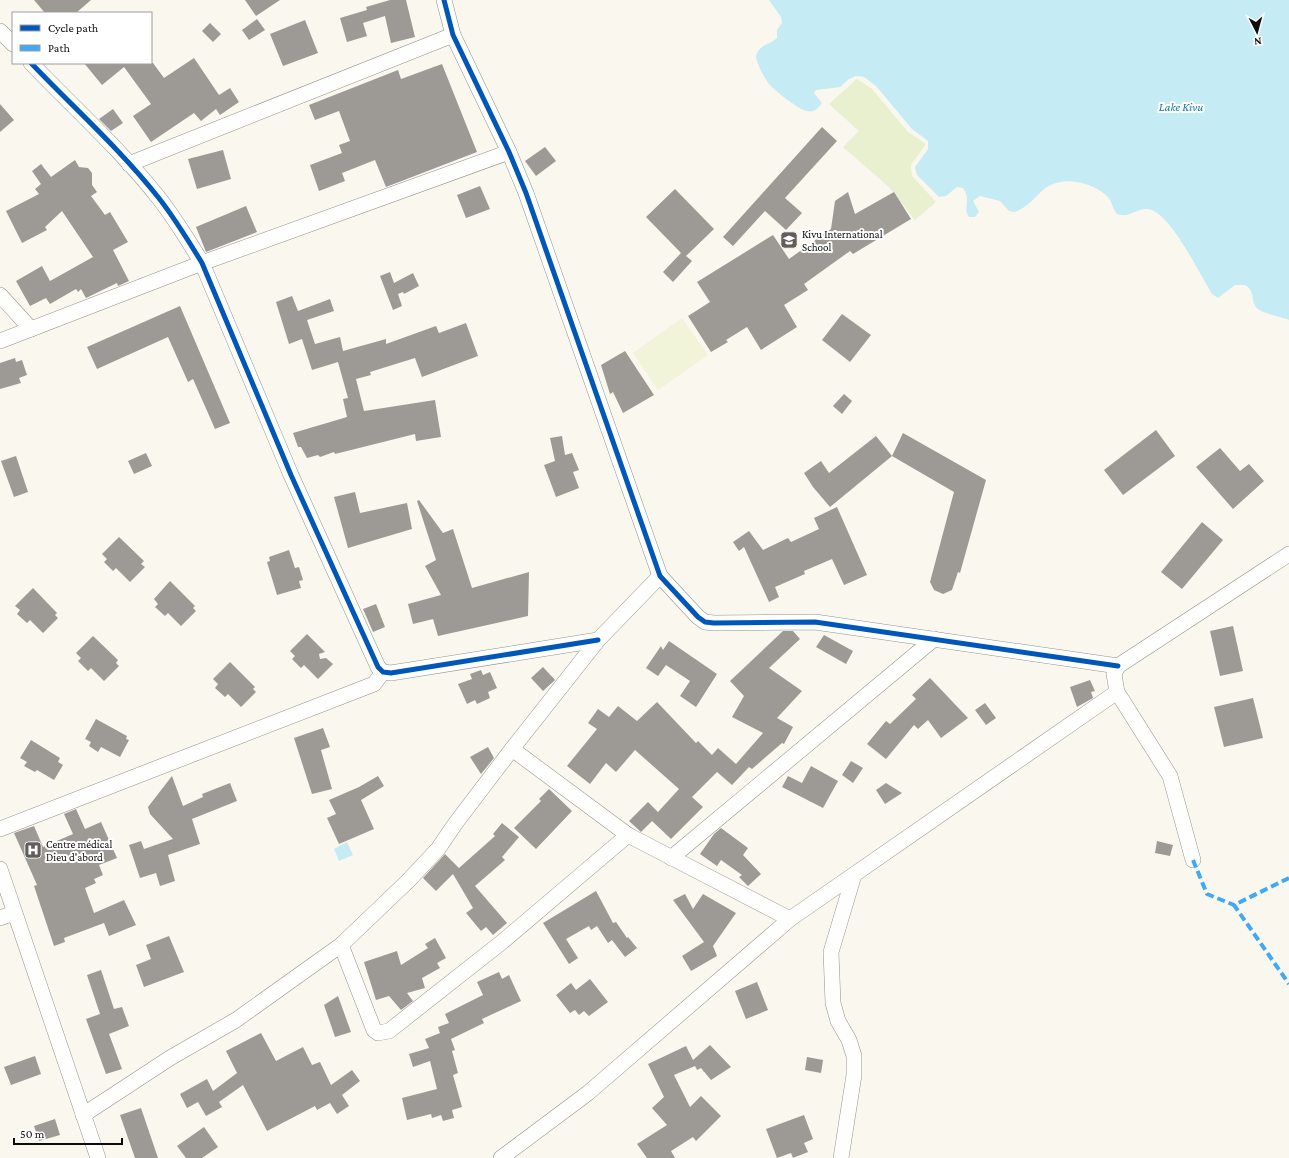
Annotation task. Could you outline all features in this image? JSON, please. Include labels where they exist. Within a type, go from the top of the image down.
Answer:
[{"type":"street","points":[[444,0],[453,34],[509,152],[529,201],[660,576],[698,618],[705,622],[808,621],[1118,666]]},
{"type":"street","points":[[0,31],[12,43]]},
{"type":"street","points":[[129,164],[453,34]]},
{"type":"street","points":[[32,64],[129,164],[158,197],[183,232],[202,263],[291,475],[374,660],[383,672]]},
{"type":"street","points":[[0,341],[202,263],[509,152]]},
{"type":"street","points":[[0,295],[31,329]]},
{"type":"street","points":[[1194,860],[1170,776],[1116,692],[1114,674],[1118,666],[1289,554]]},
{"type":"street","points":[[83,1115],[170,1058],[236,1020],[341,945],[408,881],[438,849],[455,824],[512,749],[598,640],[660,576]]},
{"type":"street","points":[[671,858],[934,639]]},
{"type":"street","points":[[383,672],[598,640]]},
{"type":"street","points":[[0,829],[374,684],[383,672]]},
{"type":"street","points":[[501,1158],[588,1093],[790,919],[1116,692]]},
{"type":"street","points":[[512,749],[628,835],[790,919]]},
{"type":"street","points":[[341,945],[374,1030],[378,1033],[389,1031],[502,942],[628,835]]},
{"type":"street","points":[[0,869],[7,915],[98,1158]]},
{"type":"street","points":[[841,1158],[854,1075],[854,1056],[849,1040],[838,1021],[833,1003],[831,952],[854,875]]},
{"type":"green space","points":[[857,79],[872,89],[908,132],[926,144],[911,165],[912,176],[936,202],[915,220],[889,187],[843,147],[859,131],[829,104]]},
{"type":"green space","points":[[682,318],[708,355],[658,390],[633,353]]},
{"type":"water","name":"Lake Kivu","points":[[769,0],[1289,0],[1289,320],[1258,309],[1254,304],[1251,290],[1245,285],[1235,285],[1218,298],[1212,294],[1177,235],[1169,224],[1160,216],[1152,210],[1147,209],[1139,210],[1126,215],[1117,214],[1110,199],[1106,195],[1092,186],[1083,183],[1066,181],[1050,185],[1026,206],[1014,212],[1009,211],[1000,201],[980,196],[973,201],[979,212],[975,217],[969,217],[966,210],[967,196],[963,188],[957,187],[946,196],[939,197],[917,175],[915,167],[928,149],[928,141],[912,129],[876,86],[864,77],[856,76],[849,79],[840,87],[816,90],[814,93],[822,103],[814,111],[803,110],[793,104],[769,84],[759,67],[756,56],[757,52],[762,47],[777,38],[777,30],[782,23],[781,17]]},
{"type":"water","points":[[347,842],[353,855],[339,861],[334,849]]},
{"type":"building","points":[[34,0],[91,0],[77,12],[44,12]]},
{"type":"building","points":[[245,0],[280,0],[256,16]]},
{"type":"building","points":[[390,0],[406,0],[415,37],[391,43],[385,16],[363,23],[367,36],[347,42],[340,18],[367,10],[366,7]]},
{"type":"building","points":[[257,19],[265,30],[249,40],[242,30]]},
{"type":"building","points":[[305,20],[318,53],[283,66],[270,34]]},
{"type":"building","points":[[210,23],[221,34],[213,42],[202,31]]},
{"type":"building","points":[[194,58],[219,95],[230,88],[239,102],[220,115],[216,109],[201,121],[194,113],[151,142],[133,116],[151,104],[124,67],[102,85],[85,64],[153,63],[164,78]]},
{"type":"building","points":[[442,64],[477,152],[386,187],[375,160],[342,173],[345,181],[319,191],[310,165],[342,153],[339,145],[350,141],[339,111],[315,120],[309,105],[398,70],[401,79]]},
{"type":"building","points":[[0,104],[14,120],[0,132]]},
{"type":"building","points":[[113,109],[123,123],[111,131],[99,119]]},
{"type":"building","points":[[822,127],[837,141],[785,198],[802,213],[786,230],[765,211],[733,246],[723,237]]},
{"type":"building","points":[[545,147],[556,161],[536,176],[525,161]]},
{"type":"building","points":[[223,150],[231,179],[197,189],[188,159]]},
{"type":"building","points":[[75,160],[79,167],[88,168],[92,173],[92,185],[97,192],[91,196],[105,215],[110,212],[128,242],[113,250],[129,281],[118,286],[117,283],[86,298],[81,289],[78,292],[76,289],[50,304],[46,298],[30,306],[16,281],[42,266],[50,281],[93,257],[62,211],[45,227],[47,230],[22,243],[6,211],[39,194],[35,189],[41,184],[32,171],[41,164],[51,177]]},
{"type":"building","points":[[480,186],[490,209],[466,218],[457,195]]},
{"type":"building","points":[[675,189],[714,229],[686,256],[692,261],[673,282],[663,272],[681,253],[646,217]]},
{"type":"building","points":[[848,192],[855,214],[894,192],[911,219],[853,254],[850,251],[804,284],[808,290],[784,305],[797,327],[761,350],[747,327],[726,340],[728,342],[711,352],[688,316],[710,302],[697,282],[773,235],[789,259],[831,229],[835,201]]},
{"type":"building","points":[[246,206],[257,232],[206,252],[196,227]]},
{"type":"building","points":[[390,272],[394,283],[413,273],[419,286],[404,294],[403,292],[398,294],[402,306],[393,310],[380,276]]},
{"type":"building","points":[[292,296],[298,311],[330,299],[334,311],[307,320],[315,344],[340,337],[343,351],[386,339],[386,344],[436,326],[439,333],[466,323],[478,356],[422,377],[415,358],[370,372],[371,375],[356,379],[364,411],[435,400],[441,437],[416,441],[415,434],[335,454],[334,452],[320,457],[318,455],[307,458],[301,447],[298,447],[293,433],[347,417],[343,399],[348,398],[338,362],[312,370],[302,339],[289,344],[276,302]]},
{"type":"building","points":[[180,306],[230,423],[215,429],[193,379],[188,382],[168,337],[97,369],[87,347]]},
{"type":"building","points":[[842,314],[871,335],[850,362],[822,340]]},
{"type":"building","points":[[625,351],[654,395],[623,413],[613,392],[610,394],[601,365]]},
{"type":"building","points":[[15,358],[16,362],[22,360],[27,375],[19,378],[21,383],[0,389],[0,363]]},
{"type":"building","points":[[844,394],[852,401],[842,414],[833,406]]},
{"type":"building","points":[[1156,430],[1175,456],[1123,495],[1104,470]]},
{"type":"building","points":[[903,433],[986,480],[960,573],[958,572],[952,590],[943,594],[934,590],[930,582],[954,492],[892,456]]},
{"type":"building","points":[[562,436],[565,455],[572,453],[579,470],[573,472],[579,488],[556,497],[544,465],[555,461],[550,438]]},
{"type":"building","points":[[876,436],[892,456],[830,507],[813,487],[804,473],[821,461],[829,473]]},
{"type":"building","points":[[1220,448],[1240,471],[1249,464],[1264,481],[1233,509],[1196,467]]},
{"type":"building","points":[[146,453],[152,466],[134,474],[128,461]]},
{"type":"building","points":[[16,456],[28,492],[14,497],[1,461]]},
{"type":"building","points":[[355,492],[360,513],[407,503],[412,529],[348,548],[334,497]]},
{"type":"building","points":[[419,500],[443,533],[453,529],[472,588],[529,572],[528,616],[438,636],[433,619],[413,624],[408,604],[441,595],[425,566],[436,560],[417,501]]},
{"type":"building","points":[[837,507],[867,575],[844,585],[832,559],[804,571],[805,574],[775,587],[779,597],[769,602],[744,547],[739,551],[733,542],[749,531],[763,550],[788,538],[791,542],[819,529],[814,518]]},
{"type":"building","points":[[1202,522],[1223,540],[1182,589],[1161,572]]},
{"type":"building","points":[[119,537],[144,561],[141,564],[145,567],[130,582],[116,568],[113,571],[104,562],[107,559],[102,554]]},
{"type":"building","points":[[289,550],[295,568],[299,567],[303,580],[299,581],[301,588],[277,595],[267,562],[270,561],[269,557]]},
{"type":"building","points":[[170,581],[195,606],[193,608],[196,611],[181,626],[168,613],[165,616],[155,607],[158,604],[154,599]]},
{"type":"building","points":[[33,588],[57,613],[55,615],[58,618],[43,633],[30,620],[27,623],[17,614],[20,610],[15,606]]},
{"type":"building","points":[[376,604],[385,627],[373,632],[363,609]]},
{"type":"building","points":[[1233,626],[1243,671],[1220,676],[1210,631]]},
{"type":"building","points":[[783,631],[793,631],[800,639],[769,668],[802,691],[777,718],[793,727],[784,744],[782,743],[752,769],[749,767],[732,785],[717,772],[692,797],[703,807],[671,839],[652,821],[641,832],[629,821],[648,802],[658,812],[679,789],[635,750],[616,772],[606,763],[590,784],[567,766],[597,729],[588,723],[598,709],[609,717],[618,706],[637,721],[657,702],[696,743],[698,741],[712,755],[718,748],[736,764],[763,733],[732,717],[744,696],[730,681]]},
{"type":"building","points":[[307,634],[325,652],[319,654],[320,659],[326,658],[333,664],[318,679],[304,665],[301,668],[292,659],[295,656],[290,651]]},
{"type":"building","points":[[824,635],[853,651],[846,664],[816,647]]},
{"type":"building","points":[[93,636],[118,660],[116,663],[119,666],[104,681],[91,668],[88,671],[78,661],[81,658],[76,653]]},
{"type":"building","points":[[669,641],[717,674],[696,707],[680,696],[690,681],[666,665],[658,676],[646,668],[661,646],[663,650]]},
{"type":"building","points":[[230,662],[255,687],[253,689],[256,692],[241,707],[228,694],[225,697],[215,688],[218,684],[213,679]]},
{"type":"building","points":[[543,667],[555,680],[543,691],[531,678]]},
{"type":"building","points":[[481,670],[483,675],[490,672],[497,688],[488,692],[490,698],[477,704],[475,700],[467,704],[458,684],[472,679],[470,674]]},
{"type":"building","points":[[930,678],[968,718],[941,738],[928,720],[918,729],[914,725],[886,759],[867,744],[886,721],[890,724],[916,699],[912,695]]},
{"type":"building","points":[[1090,680],[1095,691],[1091,692],[1093,698],[1077,707],[1070,687]]},
{"type":"building","points":[[1253,698],[1263,738],[1224,747],[1214,707]]},
{"type":"building","points":[[985,703],[996,718],[986,725],[975,710]]},
{"type":"building","points":[[96,719],[127,736],[126,739],[129,740],[120,757],[101,747],[98,752],[89,746],[91,742],[85,739]]},
{"type":"building","points":[[323,728],[330,747],[321,750],[332,789],[312,794],[294,738]]},
{"type":"building","points":[[31,740],[60,758],[58,762],[63,765],[54,780],[37,770],[35,772],[24,766],[27,762],[20,758]]},
{"type":"building","points":[[488,747],[494,758],[481,774],[470,757]]},
{"type":"building","points":[[851,761],[863,768],[853,783],[842,775]]},
{"type":"building","points":[[811,766],[838,781],[823,808],[782,787],[788,776],[802,783]]},
{"type":"building","points":[[172,776],[183,806],[203,797],[202,794],[230,783],[237,801],[192,819],[200,844],[168,855],[175,881],[160,886],[156,873],[140,878],[129,845],[141,841],[144,849],[173,839],[150,814],[148,807]]},
{"type":"building","points":[[378,776],[384,786],[361,800],[374,829],[339,844],[327,818],[336,814],[329,800],[359,787]]},
{"type":"building","points":[[886,783],[902,793],[885,804],[876,790]]},
{"type":"building","points":[[549,789],[572,811],[536,849],[514,828],[541,801],[539,799]]},
{"type":"building","points":[[76,809],[85,829],[101,822],[117,858],[99,865],[103,875],[94,879],[96,883],[85,888],[94,913],[124,900],[136,925],[109,936],[104,923],[64,938],[65,942],[54,946],[34,886],[37,885],[14,833],[34,826],[43,847],[73,834],[64,814]]},
{"type":"building","points":[[502,823],[519,837],[502,857],[505,860],[475,886],[507,923],[493,935],[486,927],[481,931],[466,913],[473,908],[453,874],[436,891],[423,878],[445,854],[459,868],[495,836],[493,834]]},
{"type":"building","points":[[721,828],[748,848],[743,855],[761,874],[748,886],[739,877],[742,875],[721,860],[717,866],[700,854],[714,834]]},
{"type":"building","points":[[1157,841],[1173,845],[1170,856],[1155,853]]},
{"type":"building","points":[[596,891],[613,923],[616,922],[627,938],[628,937],[637,948],[625,957],[612,940],[608,943],[597,926],[591,930],[589,926],[566,939],[578,958],[569,964],[543,923]]},
{"type":"building","points":[[685,894],[693,909],[703,894],[736,913],[713,946],[717,956],[691,971],[682,956],[704,942],[673,900]]},
{"type":"building","points":[[169,936],[184,972],[144,987],[136,965],[151,959],[146,945]]},
{"type":"building","points":[[435,938],[446,958],[437,963],[440,968],[422,978],[425,988],[407,993],[413,1001],[401,1010],[389,996],[376,1000],[364,962],[397,951],[401,965],[428,948],[425,944]]},
{"type":"building","points":[[101,970],[114,1009],[122,1007],[129,1026],[109,1034],[122,1069],[106,1074],[86,1019],[100,1014],[87,975]]},
{"type":"building","points":[[499,972],[502,979],[509,975],[521,1001],[482,1019],[484,1023],[451,1039],[455,1050],[452,1051],[458,1073],[453,1075],[462,1107],[452,1110],[454,1118],[443,1121],[441,1115],[432,1118],[431,1114],[407,1120],[402,1098],[437,1089],[430,1061],[413,1067],[409,1054],[429,1048],[425,1039],[440,1033],[438,1027],[449,1023],[445,1014],[483,995],[477,982]]},
{"type":"building","points":[[590,979],[608,1002],[589,1016],[584,1011],[579,1015],[575,1010],[570,1013],[556,995],[571,983],[576,990]]},
{"type":"building","points":[[757,982],[768,1010],[746,1019],[735,991]]},
{"type":"building","points":[[338,996],[351,1032],[335,1037],[324,1005]]},
{"type":"building","points":[[261,1033],[276,1061],[303,1047],[312,1065],[320,1062],[331,1085],[352,1070],[360,1081],[342,1095],[349,1106],[337,1114],[330,1103],[317,1110],[315,1106],[267,1131],[243,1085],[219,1102],[222,1107],[206,1116],[198,1102],[187,1108],[180,1094],[207,1079],[213,1091],[237,1073],[226,1051]]},
{"type":"building","points":[[710,1045],[731,1067],[711,1080],[701,1068],[697,1070],[695,1066],[674,1075],[690,1107],[701,1096],[721,1116],[696,1141],[693,1137],[671,1151],[675,1158],[647,1158],[637,1144],[667,1125],[652,1108],[664,1097],[648,1064],[686,1046],[693,1060]]},
{"type":"building","points":[[35,1056],[41,1074],[11,1085],[4,1067]]},
{"type":"building","points":[[807,1057],[823,1060],[821,1073],[805,1070]]},
{"type":"building","points":[[141,1108],[158,1158],[135,1158],[120,1115]]},
{"type":"building","points":[[804,1115],[813,1139],[804,1143],[808,1152],[793,1158],[791,1153],[777,1158],[766,1129]]},
{"type":"building","points":[[55,1119],[60,1135],[39,1141],[34,1126]]},
{"type":"building","points":[[204,1127],[218,1147],[202,1158],[186,1158],[177,1146]]},
{"type":"marked path","points":[[1193,860],[1207,894],[1234,905]]},
{"type":"marked path","points":[[1289,878],[1234,905],[1289,984]]},
{"type":"cycle path","points":[[444,0],[453,35],[509,152],[526,193],[660,576],[698,617],[705,622],[714,623],[815,622],[1118,666]]},
{"type":"cycle path","points":[[32,64],[112,145],[143,179],[170,213],[202,263],[291,475],[378,667],[383,672],[391,673],[598,640]]},
{"type":"place","name":"Kivu International School","points":[[789,240]]},
{"type":"place","name":"Centre médical Dieu d'abord","points":[[33,850]]}]
